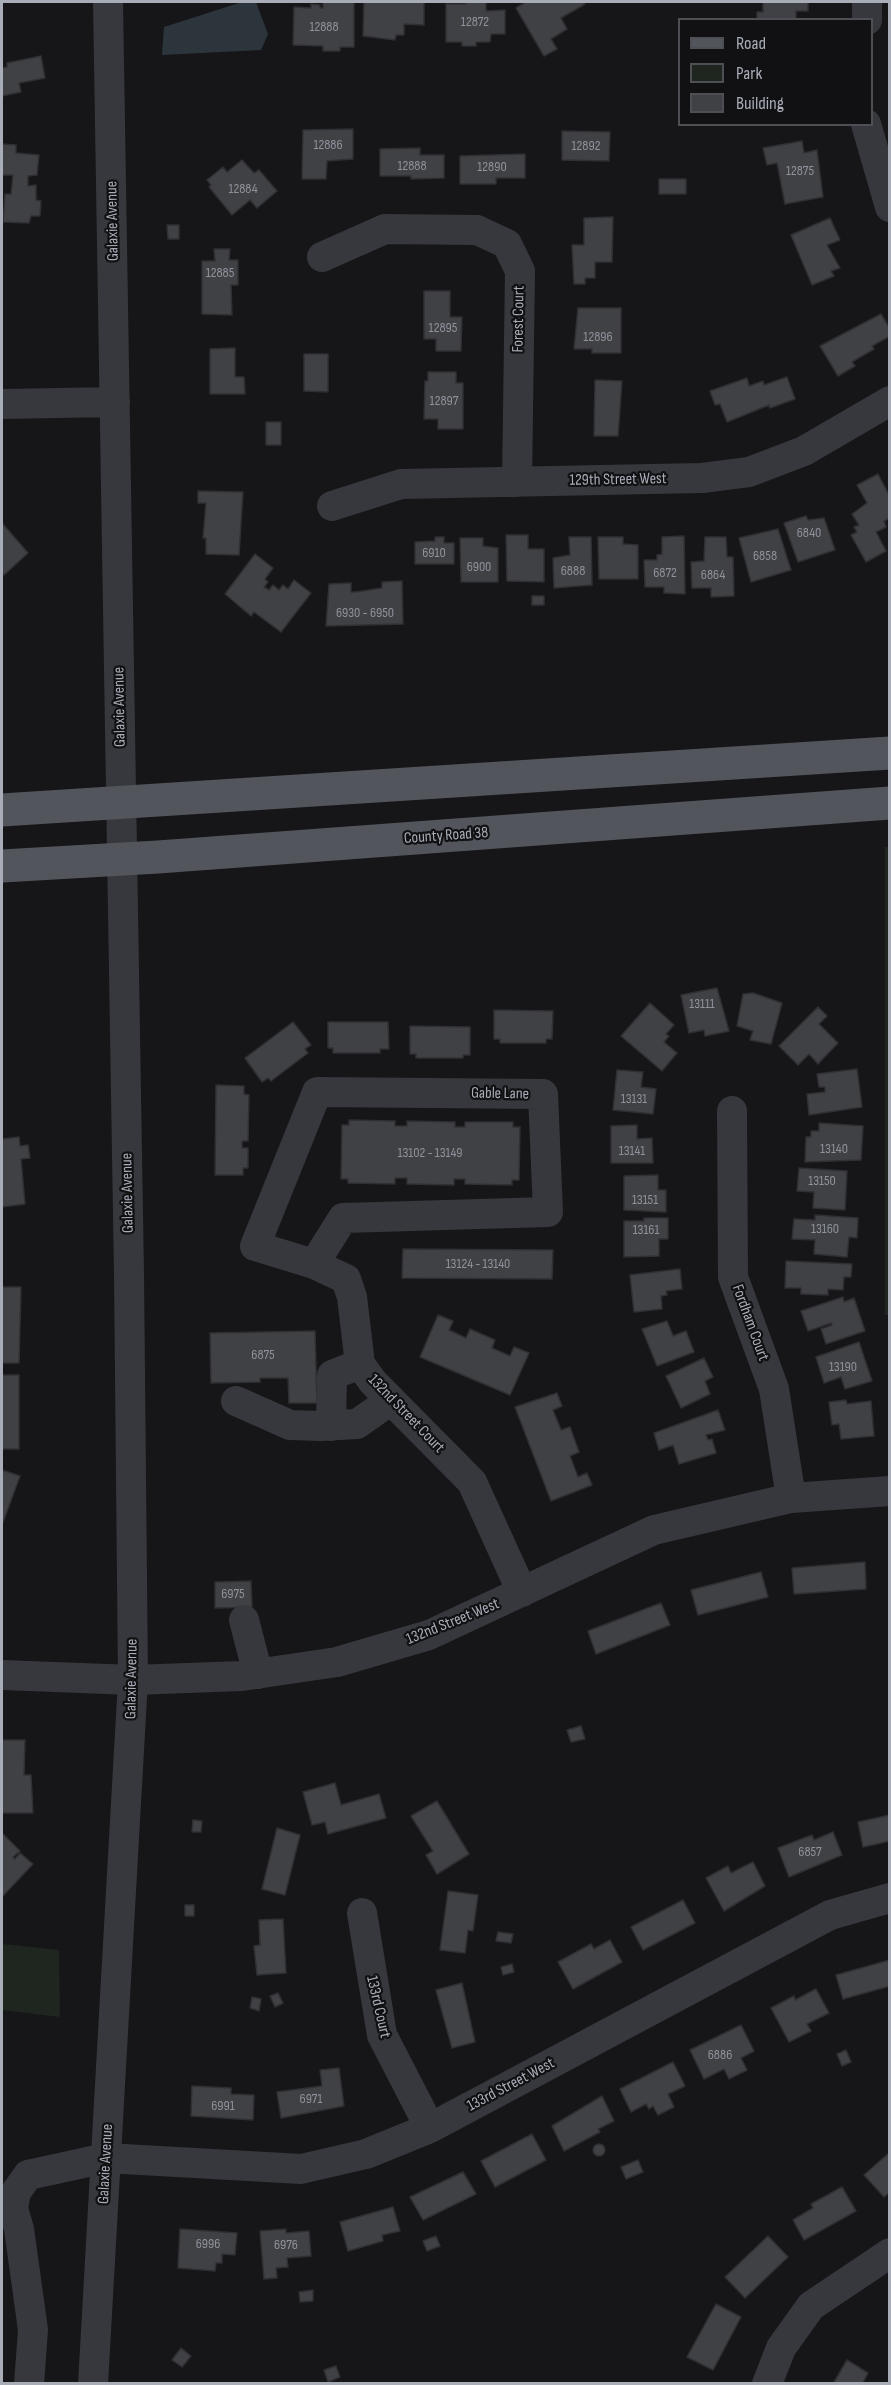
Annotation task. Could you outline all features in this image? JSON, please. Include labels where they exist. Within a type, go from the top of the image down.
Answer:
[{"type":"main road","points":[[2,810],[890,753]]},
{"type":"main road","name":"County Road 38","points":[[2,866],[890,803]]},
{"type":"street","name":"Galaxie Avenue","points":[[93,2384],[133,1680],[123,858],[108,2]]},
{"type":"street","points":[[867,2],[867,18]]},
{"type":"street","points":[[867,126],[890,207]]},
{"type":"street","name":"Forest Court","points":[[322,256],[385,229],[477,230],[507,244],[520,271],[517,482]]},
{"type":"street","name":"129th Street West","points":[[332,506],[401,484],[702,478],[749,472],[804,451],[890,401]]},
{"type":"street","points":[[2,404],[115,402]]},
{"type":"street","name":"Gable Lane","points":[[255,1246],[317,1092],[543,1094],[548,1212],[343,1218],[314,1264]]},
{"type":"street","name":"Fordham Court","points":[[732,1111],[733,1277],[774,1389],[791,1498]]},
{"type":"street","name":"132nd Street Court","points":[[255,1246],[314,1264],[346,1279],[352,1297],[360,1364],[373,1382],[472,1482],[522,1592]]},
{"type":"street","points":[[331,1426],[332,1375],[360,1364]]},
{"type":"street","points":[[236,1401],[290,1425],[331,1426],[357,1424],[391,1400]]},
{"type":"street","name":"132nd Street West","points":[[2,1675],[133,1680],[258,1674],[337,1662],[429,1635],[654,1530],[791,1498],[890,1491]]},
{"type":"street","points":[[244,1620],[258,1674]]},
{"type":"street","name":"133rd Street West","points":[[28,2384],[33,2330],[10,2228],[16,2192],[28,2175],[106,2158],[301,2169],[366,2154],[430,2128],[830,1915],[890,1898]]},
{"type":"street","name":"133rd Court","points":[[362,1912],[382,2035],[430,2128]]},
{"type":"street","points":[[767,2384],[781,2348],[812,2306],[890,2253]]},
{"type":"green space","points":[[885,847],[890,847],[889,1315],[885,1315]]},
{"type":"green space","points":[[2,1944],[59,1950],[60,2017],[2,2010]]},
{"type":"shaded area","points":[[242,2],[256,2],[268,34],[261,50],[162,55],[164,27]]},
{"type":"building","points":[[323,2],[354,2],[354,47],[340,47],[340,51],[323,51],[323,46],[293,45],[294,7],[311,8],[311,4],[320,5],[320,8],[323,8]]},
{"type":"building","points":[[364,2],[424,2],[424,25],[404,24],[404,35],[396,35],[395,40],[363,36]]},
{"type":"building","points":[[466,2],[486,2],[486,11],[505,10],[505,34],[491,34],[490,42],[476,42],[476,46],[462,46],[462,42],[446,42],[446,4],[466,4]]},
{"type":"building","points":[[526,2],[583,2],[585,4],[561,18],[567,29],[551,39],[557,49],[544,56],[516,8]]},
{"type":"building","points":[[763,2],[808,2],[808,11],[796,11],[796,18],[757,18],[757,12],[763,12]]},
{"type":"building","points":[[41,56],[45,78],[19,83],[21,92],[2,96],[2,68],[7,67],[7,63]]},
{"type":"building","points":[[353,129],[353,159],[327,161],[326,179],[302,179],[303,130]]},
{"type":"building","points":[[562,131],[610,132],[609,161],[562,160]]},
{"type":"building","points":[[802,141],[804,153],[817,150],[823,197],[785,204],[777,163],[767,165],[763,148]]},
{"type":"building","points":[[2,144],[16,145],[16,153],[39,155],[37,175],[28,176],[28,186],[36,185],[36,200],[41,201],[40,216],[31,216],[29,223],[3,222],[5,194],[11,194],[13,175],[2,175]]},
{"type":"building","points":[[420,148],[420,155],[444,155],[444,178],[411,179],[411,176],[380,176],[380,149]]},
{"type":"building","points":[[525,154],[525,178],[496,178],[496,184],[460,184],[460,156]]},
{"type":"building","points":[[242,160],[254,173],[259,170],[277,191],[257,208],[250,200],[232,215],[209,187],[211,185],[207,180],[223,167],[227,172]]},
{"type":"building","points":[[659,179],[686,179],[686,194],[659,194]]},
{"type":"building","points":[[613,217],[612,262],[595,262],[595,278],[585,278],[585,284],[574,284],[572,245],[584,245],[584,218]]},
{"type":"building","points":[[830,218],[840,240],[827,245],[840,268],[831,271],[834,276],[812,285],[791,235]]},
{"type":"building","points":[[167,225],[179,225],[179,239],[168,239]]},
{"type":"building","points":[[214,249],[230,249],[229,260],[238,260],[238,285],[231,285],[232,315],[202,314],[202,261],[215,261]]},
{"type":"building","points":[[424,291],[450,291],[450,317],[462,317],[461,351],[436,351],[436,339],[424,339]]},
{"type":"building","points":[[578,308],[621,308],[621,353],[592,353],[592,349],[574,349]]},
{"type":"building","points":[[881,314],[890,329],[890,336],[872,346],[874,349],[852,362],[855,366],[838,376],[820,346]]},
{"type":"building","points":[[235,348],[235,377],[244,377],[245,394],[210,394],[210,349]]},
{"type":"building","points":[[304,354],[328,354],[328,392],[304,391]]},
{"type":"building","points":[[428,372],[456,372],[456,383],[463,383],[463,429],[438,429],[438,419],[424,419],[425,381],[428,381]]},
{"type":"building","points":[[787,377],[795,399],[770,408],[769,405],[727,422],[720,404],[715,405],[710,391],[747,378],[749,386],[763,381],[764,385]]},
{"type":"building","points":[[595,380],[622,381],[618,436],[594,436]]},
{"type":"building","points":[[266,422],[281,422],[281,445],[266,445]]},
{"type":"building","points":[[878,474],[890,497],[890,518],[884,521],[886,527],[876,532],[886,551],[866,562],[851,535],[857,532],[854,527],[859,525],[852,514],[867,503],[857,485]]},
{"type":"building","points":[[198,491],[243,492],[239,555],[206,554],[206,538],[203,538],[206,503],[198,503]]},
{"type":"building","points":[[806,516],[808,520],[824,518],[835,550],[798,562],[784,523]]},
{"type":"building","points":[[2,523],[28,553],[4,575],[2,573]]},
{"type":"building","points":[[778,529],[791,570],[751,582],[739,538]]},
{"type":"building","points":[[506,535],[528,535],[528,549],[544,549],[544,582],[507,581]]},
{"type":"building","points":[[684,536],[685,594],[664,593],[664,587],[645,587],[644,560],[657,560],[657,555],[662,554],[662,537]]},
{"type":"building","points":[[435,537],[444,537],[444,543],[454,543],[454,564],[415,564],[415,542],[435,541]]},
{"type":"building","points":[[569,537],[591,537],[592,585],[554,588],[553,558],[570,555]]},
{"type":"building","points":[[598,537],[623,537],[623,544],[638,545],[638,579],[599,579]]},
{"type":"building","points":[[705,537],[726,537],[727,557],[733,557],[734,596],[711,597],[711,588],[692,588],[691,562],[704,561]]},
{"type":"building","points":[[460,538],[483,538],[483,546],[498,548],[498,582],[461,582]]},
{"type":"building","points":[[255,554],[273,568],[265,579],[268,582],[264,587],[269,590],[273,585],[279,590],[283,585],[288,589],[294,580],[311,593],[281,632],[254,612],[251,616],[225,594]]},
{"type":"building","points":[[402,581],[403,624],[326,626],[329,584],[351,583],[351,592],[356,592],[382,588],[382,582]]},
{"type":"building","points":[[532,596],[544,596],[544,605],[532,605]]},
{"type":"building","points":[[717,988],[729,1031],[705,1036],[704,1030],[689,1033],[681,995]]},
{"type":"building","points":[[753,993],[782,1003],[771,1044],[750,1040],[753,1031],[737,1026],[743,994]]},
{"type":"building","points":[[650,1003],[674,1025],[666,1034],[669,1036],[664,1042],[677,1053],[662,1071],[621,1036]]},
{"type":"building","points":[[818,1007],[827,1016],[819,1024],[838,1043],[818,1064],[809,1054],[798,1065],[779,1046]]},
{"type":"building","points":[[494,1010],[553,1011],[552,1039],[546,1039],[546,1043],[500,1043],[500,1039],[494,1039]]},
{"type":"building","points":[[293,1022],[311,1045],[305,1049],[308,1053],[271,1081],[268,1078],[262,1082],[245,1058]]},
{"type":"building","points":[[328,1022],[388,1022],[389,1049],[380,1049],[380,1053],[333,1053],[333,1048],[328,1048]]},
{"type":"building","points":[[410,1026],[470,1027],[470,1055],[463,1055],[463,1058],[416,1058],[416,1054],[410,1054]]},
{"type":"building","points":[[857,1069],[862,1107],[809,1115],[807,1094],[825,1092],[825,1087],[819,1087],[817,1074]]},
{"type":"building","points":[[617,1070],[643,1072],[641,1087],[656,1089],[653,1114],[613,1110]]},
{"type":"building","points":[[216,1085],[244,1086],[244,1094],[249,1095],[248,1141],[242,1141],[242,1148],[248,1148],[248,1168],[243,1168],[243,1175],[215,1175]]},
{"type":"building","points":[[349,1120],[395,1121],[395,1126],[407,1126],[407,1121],[455,1122],[455,1127],[465,1127],[465,1122],[513,1122],[513,1127],[520,1127],[519,1180],[512,1180],[512,1185],[465,1184],[465,1179],[454,1179],[454,1185],[407,1184],[407,1178],[395,1178],[395,1184],[348,1183],[348,1179],[341,1179],[342,1125],[349,1125]]},
{"type":"building","points":[[819,1123],[863,1126],[861,1160],[805,1162],[806,1137],[811,1137],[811,1131],[819,1131]]},
{"type":"building","points":[[637,1125],[637,1139],[652,1138],[653,1163],[611,1163],[611,1126]]},
{"type":"building","points":[[19,1137],[20,1146],[28,1145],[30,1158],[21,1159],[25,1204],[2,1207],[2,1139]]},
{"type":"building","points":[[799,1168],[847,1171],[845,1210],[813,1208],[814,1192],[797,1191]]},
{"type":"building","points":[[658,1175],[658,1190],[666,1190],[666,1212],[624,1210],[624,1176]]},
{"type":"building","points":[[815,1215],[858,1218],[857,1238],[849,1237],[847,1257],[814,1254],[815,1240],[792,1239],[794,1219],[815,1220]]},
{"type":"building","points":[[644,1218],[668,1218],[668,1239],[659,1239],[659,1256],[624,1257],[624,1221],[644,1221]]},
{"type":"building","points":[[403,1249],[553,1250],[552,1279],[402,1278]]},
{"type":"building","points":[[786,1261],[852,1264],[851,1277],[844,1277],[843,1290],[828,1289],[828,1295],[801,1294],[801,1288],[785,1288]]},
{"type":"building","points":[[680,1269],[682,1289],[666,1291],[667,1295],[661,1296],[662,1309],[634,1312],[630,1275]]},
{"type":"building","points":[[2,1287],[21,1287],[19,1363],[2,1363]]},
{"type":"building","points":[[843,1297],[844,1302],[854,1298],[865,1331],[826,1344],[821,1329],[832,1325],[831,1323],[808,1331],[801,1311]]},
{"type":"building","points":[[438,1315],[453,1321],[449,1330],[466,1338],[470,1329],[495,1340],[492,1348],[510,1356],[514,1347],[529,1353],[510,1395],[420,1357]]},
{"type":"building","points":[[667,1321],[673,1336],[686,1331],[694,1352],[657,1366],[642,1329]]},
{"type":"building","points":[[315,1331],[317,1403],[289,1403],[288,1378],[260,1378],[260,1382],[211,1383],[210,1333]]},
{"type":"building","points":[[859,1342],[872,1381],[845,1389],[841,1377],[824,1383],[816,1357]]},
{"type":"building","points":[[704,1358],[713,1377],[705,1381],[710,1394],[681,1408],[666,1376]]},
{"type":"building","points":[[2,1375],[19,1375],[19,1449],[2,1449]]},
{"type":"building","points":[[557,1393],[562,1406],[553,1410],[561,1430],[570,1427],[579,1452],[570,1456],[578,1477],[587,1473],[592,1485],[551,1501],[515,1407]]},
{"type":"building","points":[[846,1400],[847,1404],[871,1401],[874,1436],[841,1439],[839,1424],[832,1425],[829,1402]]},
{"type":"building","points":[[718,1410],[725,1430],[706,1435],[708,1440],[712,1439],[716,1453],[679,1464],[673,1445],[659,1450],[654,1433]]},
{"type":"building","points":[[2,1470],[20,1476],[2,1525]]},
{"type":"building","points":[[865,1562],[866,1589],[794,1594],[792,1568]]},
{"type":"building","points":[[761,1572],[768,1597],[698,1615],[691,1590]]},
{"type":"building","points":[[251,1581],[252,1607],[215,1608],[215,1582]]},
{"type":"building","points":[[661,1603],[670,1625],[596,1654],[588,1631]]},
{"type":"building","points":[[581,1726],[585,1739],[571,1742],[567,1730]]},
{"type":"building","points":[[2,1740],[25,1740],[24,1775],[31,1775],[33,1813],[2,1813]]},
{"type":"building","points":[[335,1783],[341,1805],[379,1794],[386,1818],[328,1834],[325,1822],[312,1825],[303,1792]]},
{"type":"building","points":[[437,1801],[469,1854],[437,1874],[426,1855],[433,1851],[411,1816]]},
{"type":"building","points":[[890,1815],[890,1841],[863,1847],[858,1822]]},
{"type":"building","points":[[193,1820],[202,1821],[201,1832],[192,1832]]},
{"type":"building","points":[[277,1828],[300,1835],[285,1895],[262,1889]]},
{"type":"building","points":[[833,1832],[842,1855],[789,1877],[778,1848],[812,1835],[814,1840]]},
{"type":"building","points":[[2,1833],[20,1851],[13,1857],[15,1859],[20,1853],[33,1864],[2,1897]]},
{"type":"building","points":[[753,1862],[765,1886],[724,1911],[706,1878],[728,1866],[731,1873]]},
{"type":"building","points":[[448,1891],[478,1895],[473,1931],[468,1930],[465,1953],[440,1950]]},
{"type":"building","points":[[683,1900],[695,1923],[643,1950],[631,1927]]},
{"type":"building","points":[[185,1905],[194,1905],[194,1916],[185,1916]]},
{"type":"building","points":[[283,1919],[286,1973],[257,1975],[254,1946],[260,1945],[259,1920]]},
{"type":"building","points":[[498,1932],[513,1934],[511,1943],[496,1941]]},
{"type":"building","points":[[610,1940],[622,1962],[573,1989],[558,1962],[591,1944],[594,1949]]},
{"type":"building","points":[[890,1960],[890,1986],[843,1999],[836,1975]]},
{"type":"building","points":[[512,1964],[514,1972],[503,1975],[501,1967]]},
{"type":"building","points":[[462,1983],[475,2042],[452,2048],[436,1990]]},
{"type":"building","points":[[816,1989],[829,2013],[807,2024],[811,2031],[789,2042],[771,2008],[794,1996],[795,2000]]},
{"type":"building","points":[[278,1993],[283,2003],[275,2007],[270,1996]]},
{"type":"building","points":[[252,1997],[261,1999],[259,2011],[250,2008]]},
{"type":"building","points":[[741,2025],[754,2051],[741,2058],[747,2070],[729,2079],[724,2069],[704,2079],[690,2050]]},
{"type":"building","points":[[846,2050],[851,2062],[842,2066],[837,2054]]},
{"type":"building","points":[[673,2062],[685,2086],[668,2094],[674,2107],[658,2115],[653,2106],[649,2109],[646,2104],[631,2112],[620,2089]]},
{"type":"building","points":[[339,2068],[344,2106],[281,2118],[277,2092],[322,2086],[320,2070]]},
{"type":"building","points":[[192,2086],[231,2088],[231,2094],[254,2095],[253,2120],[191,2116]]},
{"type":"building","points":[[602,2096],[614,2121],[598,2129],[600,2132],[564,2151],[552,2126]]},
{"type":"building","points":[[532,2134],[546,2160],[495,2187],[481,2161]]},
{"type":"building","points":[[601,2144],[605,2150],[601,2156],[597,2156],[593,2148]]},
{"type":"building","points":[[890,2152],[890,2192],[884,2197],[864,2175]]},
{"type":"building","points":[[638,2160],[643,2172],[626,2179],[621,2167]]},
{"type":"building","points":[[463,2172],[476,2194],[423,2220],[410,2197]]},
{"type":"building","points":[[842,2187],[856,2211],[804,2240],[793,2220],[813,2208],[811,2204]]},
{"type":"building","points":[[393,2207],[400,2231],[382,2235],[383,2241],[348,2251],[340,2222]]},
{"type":"building","points":[[180,2229],[237,2233],[235,2255],[222,2254],[222,2263],[216,2263],[215,2271],[178,2268]]},
{"type":"building","points":[[286,2229],[286,2233],[309,2231],[311,2256],[287,2258],[288,2267],[276,2268],[277,2278],[264,2279],[260,2231]]},
{"type":"building","points":[[436,2236],[440,2246],[427,2251],[423,2241]]},
{"type":"building","points":[[768,2236],[788,2257],[745,2298],[725,2277]]},
{"type":"building","points":[[313,2290],[313,2301],[300,2302],[299,2292]]},
{"type":"building","points":[[716,2304],[741,2317],[713,2370],[687,2357]]},
{"type":"building","points":[[181,2348],[191,2356],[182,2367],[172,2360]]},
{"type":"building","points":[[847,2360],[868,2373],[862,2384],[833,2384]]},
{"type":"building","points":[[336,2366],[340,2377],[328,2382],[324,2370]]}]
